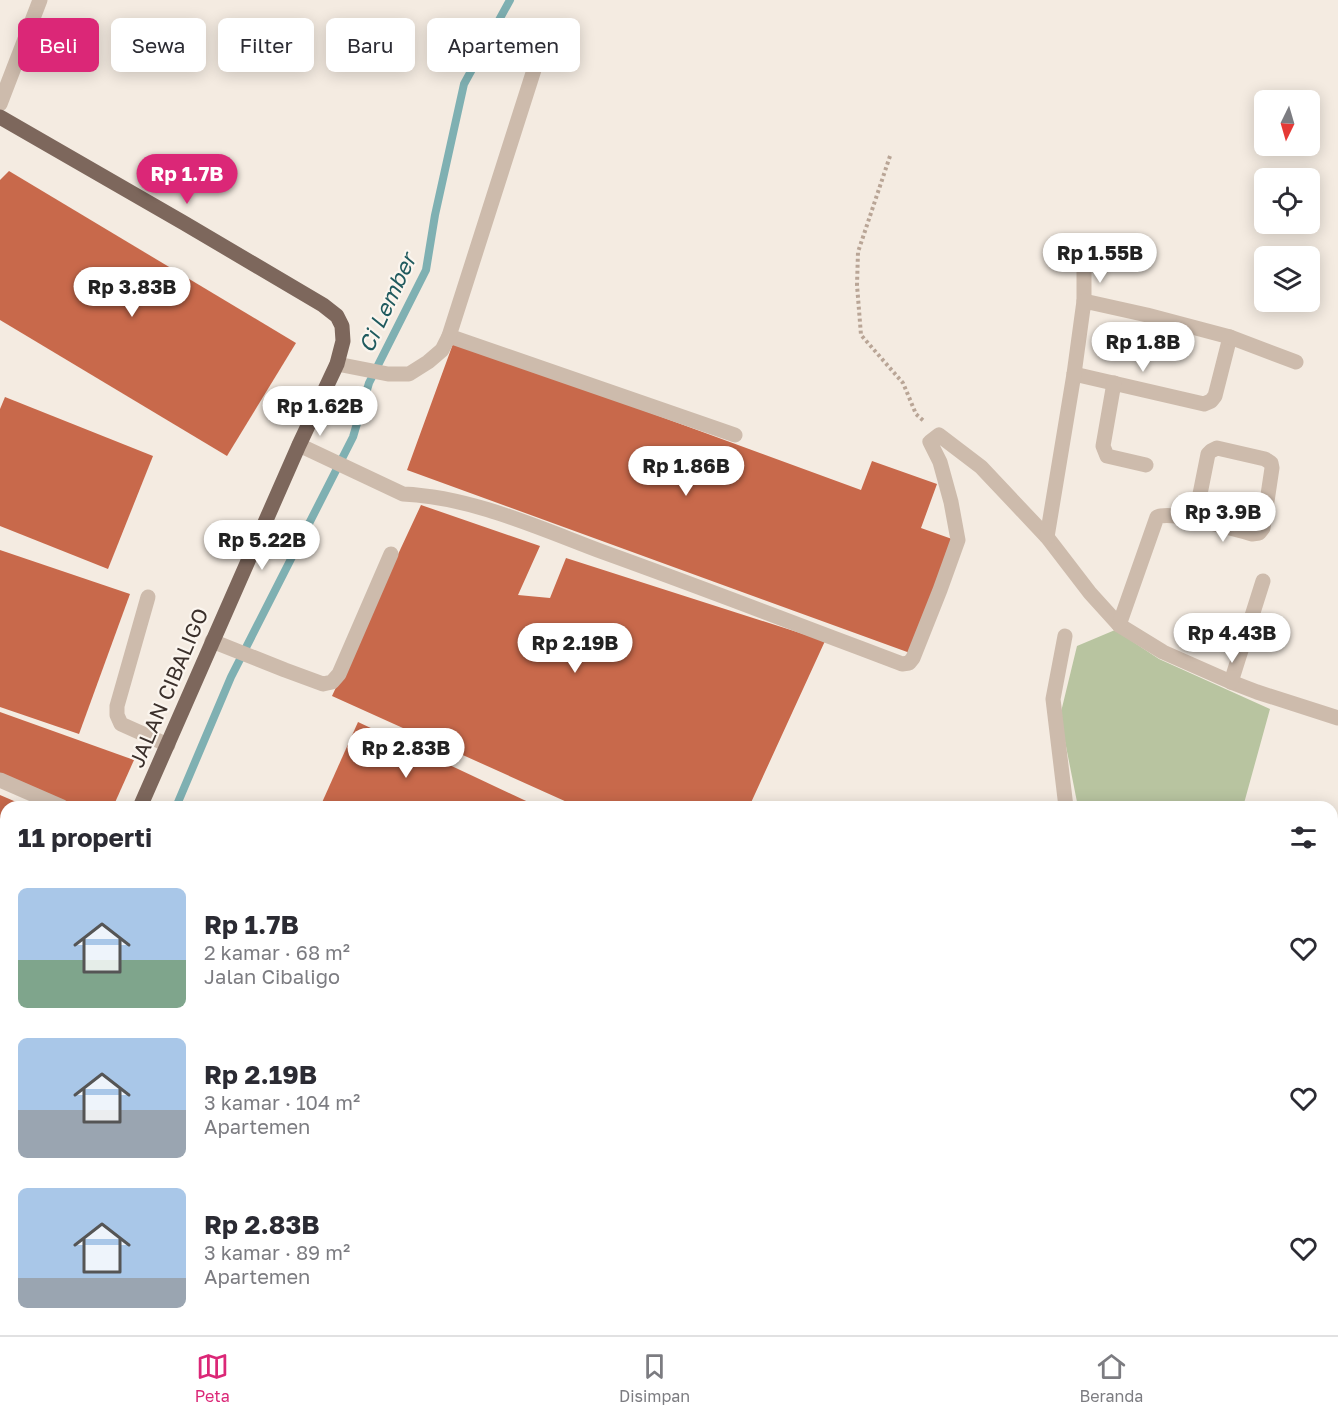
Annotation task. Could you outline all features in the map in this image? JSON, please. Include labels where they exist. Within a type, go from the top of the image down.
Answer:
[{"type":"main road","name":"JALAN CIBALIGO","points":[[0,117],[323,305],[337,316],[342,326],[343,341],[337,364],[299,445],[143,801]]},
{"type":"street","points":[[0,105],[40,0]]},
{"type":"street","points":[[337,364],[382,373],[409,374],[442,350],[449,336],[533,72]]},
{"type":"street","points":[[1047,537],[1074,374],[1084,301],[1084,267]]},
{"type":"street","points":[[1084,301],[1230,337],[1296,362]]},
{"type":"street","points":[[449,336],[735,435]]},
{"type":"street","points":[[1074,374],[1204,404],[1215,396],[1230,337]]},
{"type":"street","points":[[1114,383],[1103,446],[1104,452],[1107,456],[1146,465]]},
{"type":"street","points":[[299,445],[403,494],[420,495],[487,509],[902,664],[909,663],[913,658],[958,540],[940,462],[930,442],[939,435],[981,467],[1047,537],[1090,593],[1119,625],[1163,652],[1232,682],[1338,718]]},
{"type":"street","points":[[1119,625],[1157,517],[1162,515],[1195,519],[1252,534],[1259,533],[1263,528],[1271,462],[1217,448],[1210,451],[1195,519]]},
{"type":"street","points":[[212,641],[323,684],[332,682],[339,674],[392,554]]},
{"type":"street","points":[[1232,682],[1263,581]]},
{"type":"street","points":[[148,597],[117,706],[117,715],[121,724],[168,745]]},
{"type":"street","points":[[1065,636],[1053,699],[1065,801]]},
{"type":"street","points":[[0,780],[48,801]]},
{"type":"path","points":[[890,156],[858,252],[861,335],[903,383],[916,414],[939,435]]},
{"type":"green space","points":[[1115,630],[1159,659],[1270,709],[1245,801],[1077,801],[1060,716],[1077,646]]},
{"type":"building","points":[[9,171],[296,343],[227,456],[0,320],[0,180]]},
{"type":"building","points":[[454,341],[861,490],[872,461],[937,484],[921,528],[952,539],[910,653],[407,470]]},
{"type":"building","points":[[5,397],[153,456],[108,569],[0,526],[0,409]]},
{"type":"building","points":[[421,505],[540,546],[518,595],[550,598],[566,558],[825,641],[752,801],[565,801],[332,696]]},
{"type":"building","points":[[0,550],[130,594],[79,734],[0,707]]},
{"type":"building","points":[[0,712],[134,760],[116,801],[63,801],[0,773]]},
{"type":"building","points":[[358,722],[526,801],[323,801]]},
{"type":"building","points":[[0,795],[14,801],[0,801]]},
{"type":"waterway","name":"Ci Lember","points":[[179,801],[231,677],[353,437],[369,383],[426,270],[435,215],[464,84],[510,0]]}]
